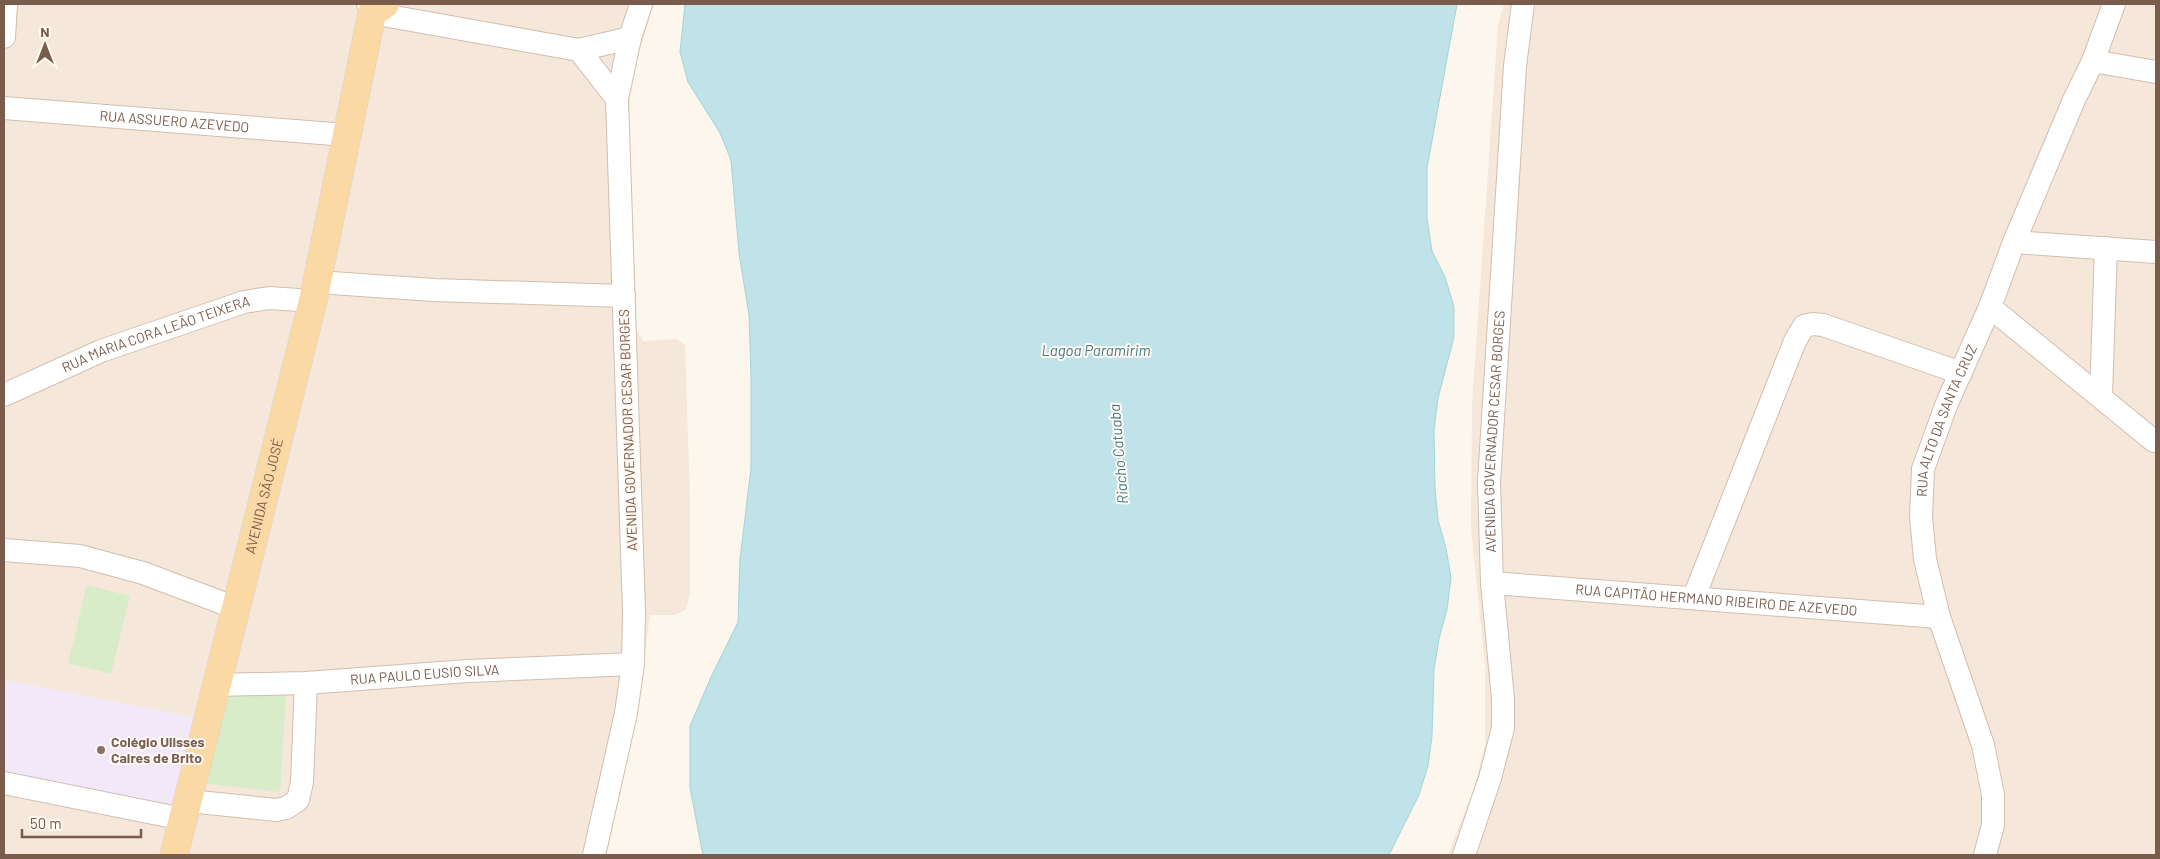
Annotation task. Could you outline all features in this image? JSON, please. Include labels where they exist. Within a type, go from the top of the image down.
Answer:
[{"type":"main road","name":"AVENIDA SÃO JOSÉ","points":[[174,855],[315,291],[346,135],[375,7]]},
{"type":"street","points":[[4,37],[6,4]]},
{"type":"street","name":"AVENIDA GOVERNADOR CESAR BORGES","points":[[594,855],[626,713],[633,664],[634,611],[617,99],[630,38],[641,4]]},
{"type":"street","name":"AVENIDA GOVERNADOR CESAR BORGES","points":[[1464,855],[1490,778],[1502,728],[1503,698],[1492,583],[1489,482],[1515,66],[1523,4]]},
{"type":"street","name":"RUA ALTO DA SANTA CRUZ","points":[[1989,854],[1994,808],[1990,778],[1983,745],[1939,617],[1925,559],[1921,517],[1923,469],[1947,402],[1990,307],[2014,242],[2074,100],[2093,61],[2114,4]]},
{"type":"street","points":[[375,7],[579,50],[630,38]]},
{"type":"street","points":[[579,50],[617,99]]},
{"type":"street","points":[[2093,61],[2156,72]]},
{"type":"street","name":"RUA ASSUERO AZEVEDO","points":[[4,108],[346,135]]},
{"type":"street","points":[[2014,242],[2156,252]]},
{"type":"street","points":[[2101,396],[2106,248]]},
{"type":"street","name":"RUA MARIA CORA LEÃO TEIXERA","points":[[4,394],[101,351],[244,302],[269,298],[315,291],[434,290],[624,296]]},
{"type":"street","points":[[1990,307],[2154,441]]},
{"type":"street","points":[[1694,598],[1795,341],[1804,326],[1813,324],[1823,325],[1961,373]]},
{"type":"street","points":[[4,550],[80,556],[143,573],[236,608]]},
{"type":"street","name":"RUA CAPITÃO HERMANO RIBEIRO DE AZEVEDO","points":[[1492,583],[1939,617]]},
{"type":"street","name":"RUA PAULO EUSIO SILVA","points":[[216,685],[306,683],[468,672],[633,664]]},
{"type":"street","points":[[4,783],[186,810],[276,810],[286,808],[298,800],[302,782],[306,683]]},
{"type":"shaded area","points":[[4,4],[654,4],[636,63],[630,94],[629,136],[637,331],[643,341],[677,339],[685,345],[690,498],[690,594],[686,610],[674,615],[650,615],[635,724],[607,855],[4,855]]},
{"type":"shaded area","points":[[1504,4],[2156,4],[2156,855],[1448,855],[1475,785],[1485,744],[1485,665],[1471,529],[1472,405],[1498,25]]},
{"type":"shaded area","name":"Colégio Ulisses Caires de Brito","points":[[4,680],[208,720],[178,818],[4,780]]},
{"type":"green space","points":[[87,585],[130,596],[111,674],[68,663]]},
{"type":"green space","points":[[286,695],[280,792],[207,784],[225,696]]},
{"type":"water","name":"Lagoa Paramirim","points":[[685,4],[1457,4],[1427,168],[1427,218],[1432,251],[1445,277],[1454,307],[1454,337],[1438,398],[1434,430],[1435,489],[1438,520],[1446,548],[1451,578],[1447,609],[1434,669],[1432,736],[1428,766],[1419,795],[1389,855],[703,855],[690,788],[690,726],[738,622],[740,559],[751,468],[751,377],[749,315],[739,253],[731,160],[720,133],[688,82],[680,52]]},
{"type":"place","name":"Colégio Ulisses Caires de Brito","points":[[101,750]]},
{"type":"water label","name":"Riacho Catuaba","points":[[1119,454]]}]
